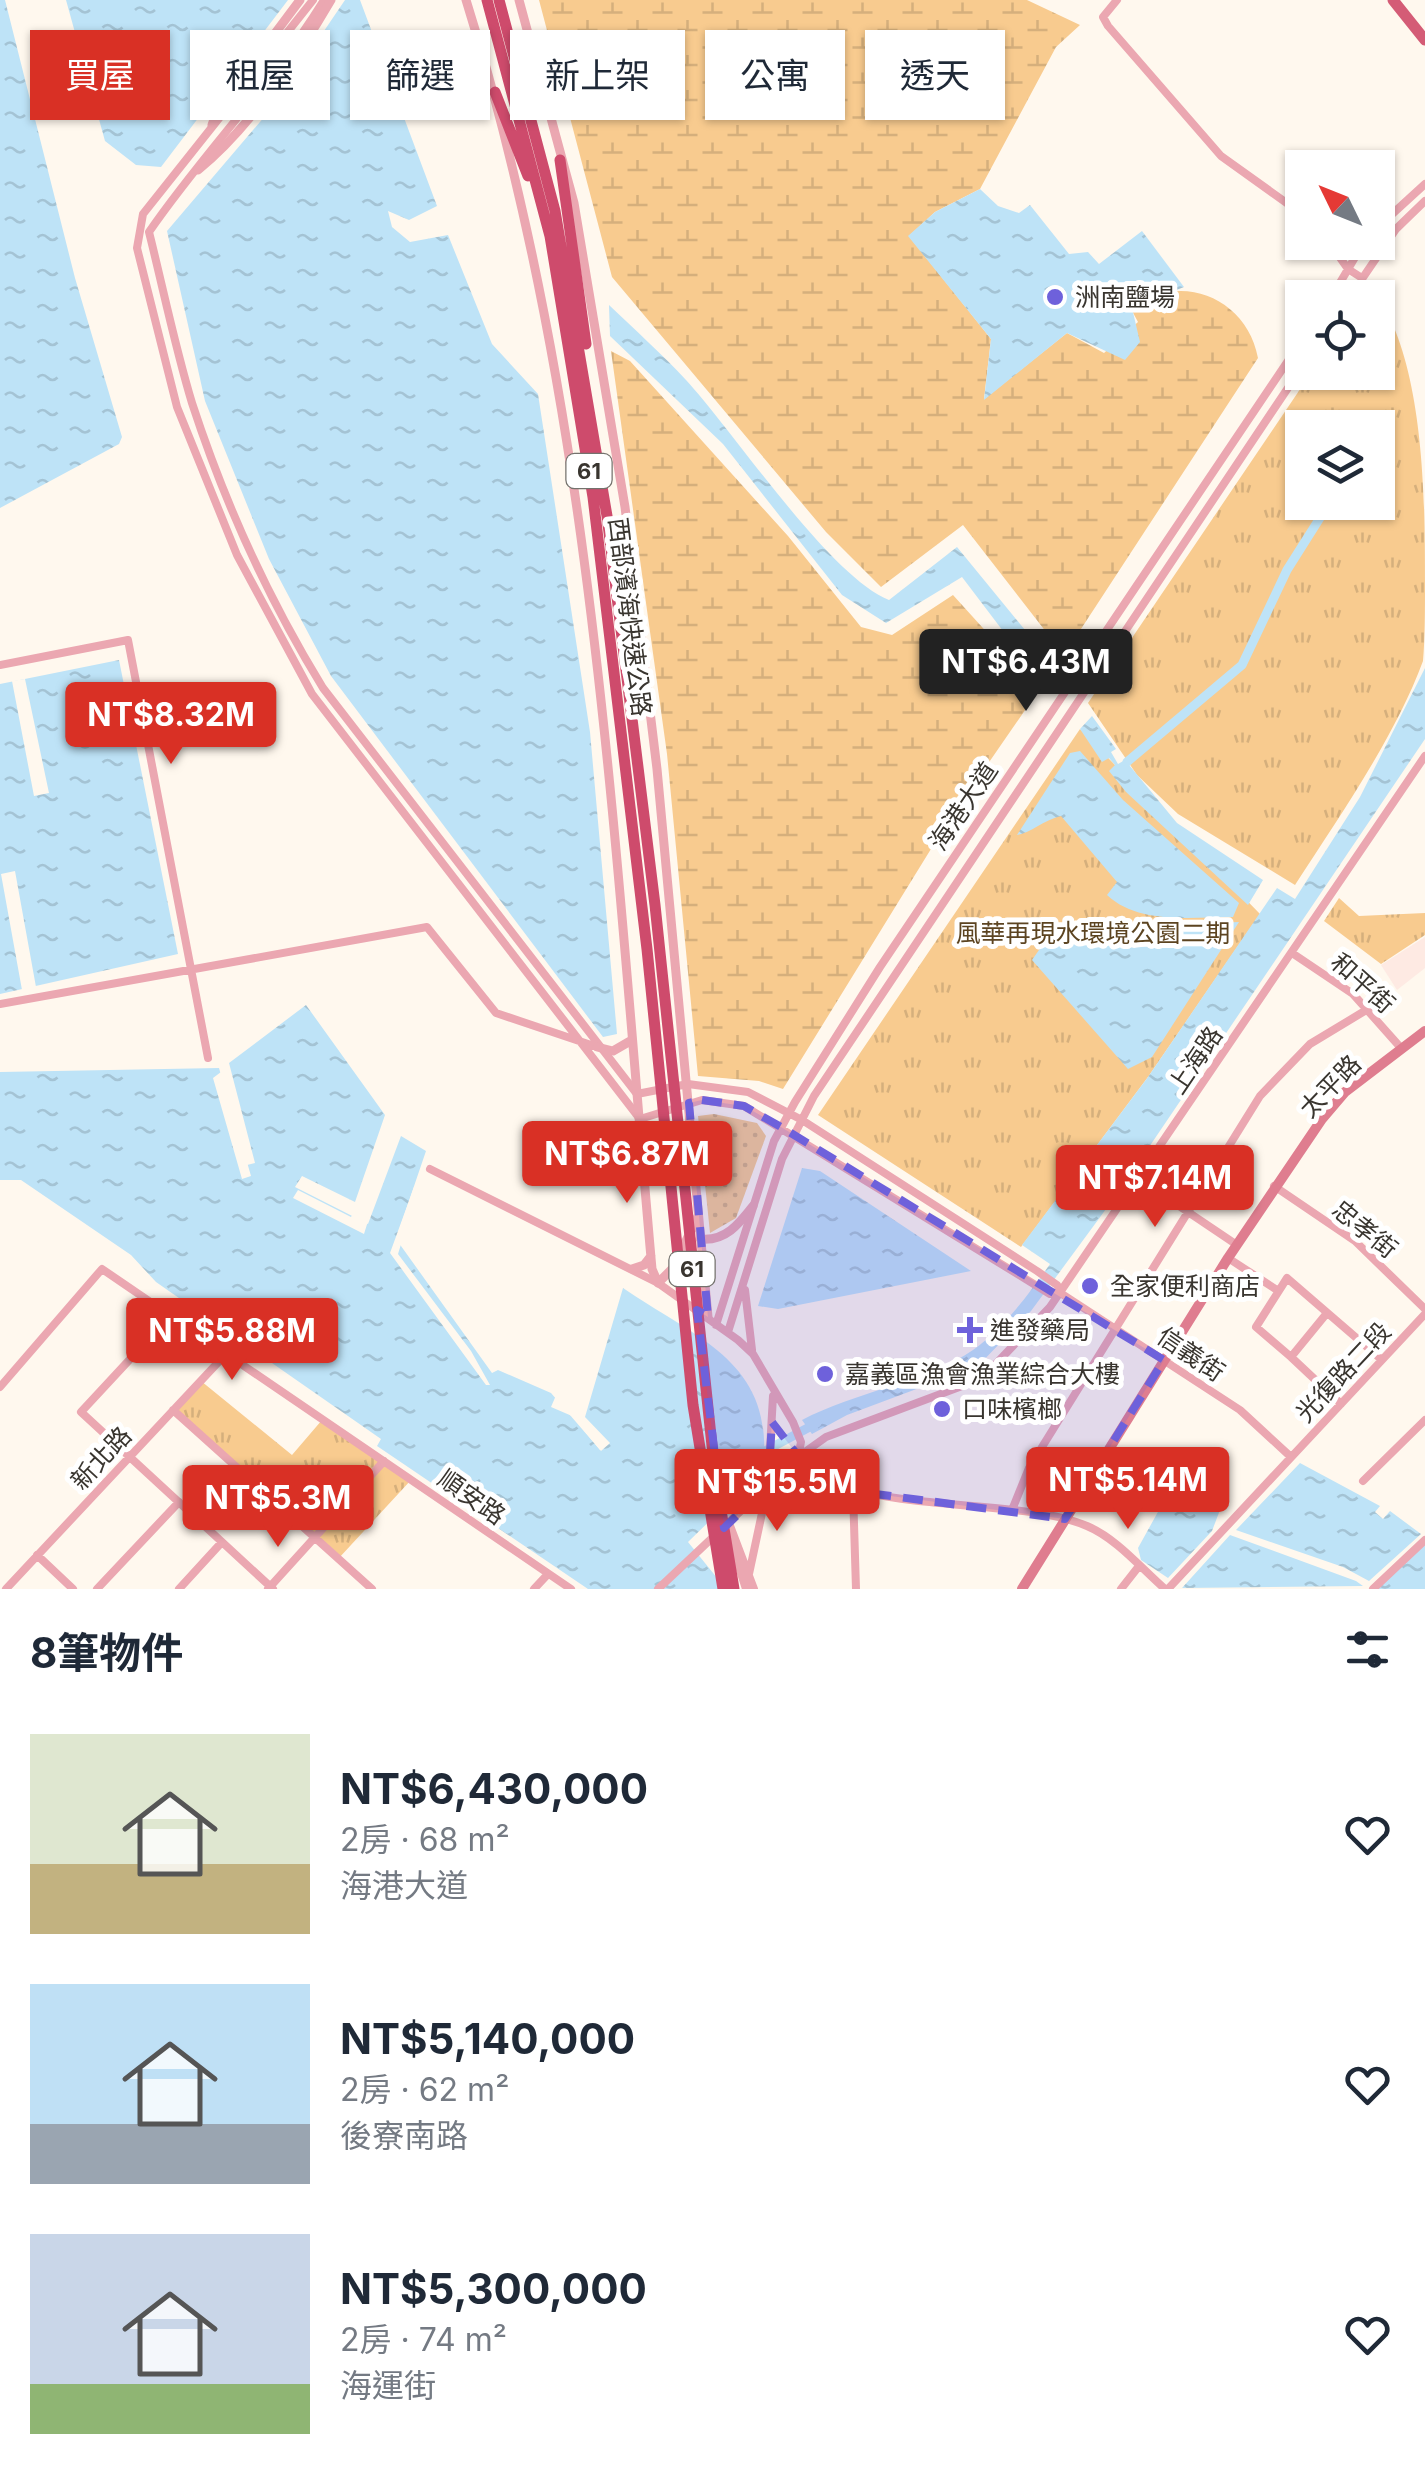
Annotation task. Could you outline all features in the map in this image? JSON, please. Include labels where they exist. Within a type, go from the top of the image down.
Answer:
[{"type":"highway","name":"西部濱海快速公路","points":[[487,0],[550,236],[605,593],[653,948]]},
{"type":"highway","name":"西部濱海快速公路","points":[[499,0],[555,211],[593,423],[653,948]]},
{"type":"highway","points":[[495,92],[537,204],[570,360]]},
{"type":"highway","points":[[560,160],[593,423]]},
{"type":"highway","name":"61","points":[[653,948],[693,1404],[723,1589]]},
{"type":"highway","name":"61","points":[[653,948],[715,1474],[734,1589]]},
{"type":"main road","points":[[1393,0],[1419,24],[1425,40]]},
{"type":"main road","name":"太平路","points":[[1022,1589],[1274,1186],[1346,1092],[1425,1030]]},
{"type":"street","points":[[212,125],[217,111],[300,0]]},
{"type":"street","points":[[292,30],[313,0]]},
{"type":"street","points":[[305,30],[327,0]]},
{"type":"street","points":[[327,0],[312,33],[149,232],[192,402],[250,552],[323,688],[636,1094]]},
{"type":"street","points":[[466,0],[495,92],[532,245],[578,516],[640,1119],[650,1256],[658,1283]]},
{"type":"street","points":[[518,0],[580,234],[625,508],[688,1084],[700,1239],[712,1321]]},
{"type":"street","points":[[1117,0],[1103,17],[1108,26],[1221,156],[1285,202]]},
{"type":"street","points":[[219,120],[143,214],[136,248],[178,407],[236,555],[312,694],[640,1119]]},
{"type":"street","points":[[198,170],[228,120]]},
{"type":"street","points":[[1395,211],[1425,184]]},
{"type":"street","points":[[1342,260],[1362,278],[1396,229],[1425,201]]},
{"type":"street","points":[[1342,280],[1353,260]]},
{"type":"street","name":"海港大道","points":[[712,1321],[789,1113],[923,902],[1285,365]]},
{"type":"street","name":"海港大道","points":[[728,1332],[782,1159],[847,1042],[1286,390]]},
{"type":"street","points":[[0,666],[128,640],[208,1058]]},
{"type":"street","name":"上海路","points":[[658,1589],[798,1457],[826,1436],[970,1383],[990,1369],[1060,1289],[1139,1179],[1425,756]]},
{"type":"street","points":[[0,1004],[427,927],[496,1013],[597,1047],[614,1050],[632,1040]]},
{"type":"street","name":"和平街","points":[[1292,952],[1368,1010],[1401,1048]]},
{"type":"street","points":[[1012,1510],[1022,1480],[1260,1096],[1286,1064],[1329,1030],[1368,1010]]},
{"type":"street","name":"信義街","points":[[636,1094],[688,1084],[748,1092],[802,1120],[1042,1274],[1240,1410],[1291,1457]]},
{"type":"street","points":[[640,1119],[689,1103],[744,1106],[1050,1294],[1060,1289]]},
{"type":"street","points":[[430,1169],[658,1283],[753,1354]]},
{"type":"street","points":[[1139,1179],[1237,1245]]},
{"type":"street","name":"忠孝街","points":[[1274,1186],[1356,1242],[1425,1311]]},
{"type":"street","points":[[700,1239],[713,1240],[734,1229],[753,1206]]},
{"type":"street","points":[[658,1283],[673,1268],[698,1216]]},
{"type":"street","points":[[632,1269],[644,1266],[650,1256]]},
{"type":"street","points":[[1228,1258],[1277,1290]]},
{"type":"street","name":"順安路","points":[[0,1388],[102,1269],[571,1589]]},
{"type":"street","points":[[1341,1404],[1256,1327],[1287,1278],[1382,1360]]},
{"type":"street","points":[[744,1280],[753,1354],[797,1432],[798,1457],[812,1474],[853,1491],[1065,1519],[1105,1537],[1166,1589]]},
{"type":"street","name":"光復路二段","points":[[1166,1589],[1425,1311]]},
{"type":"street","points":[[1290,1357],[1326,1313]]},
{"type":"street","points":[[171,1315],[81,1412],[270,1588],[384,1461]]},
{"type":"street","name":"新北路","points":[[6,1589],[225,1355]]},
{"type":"street","points":[[749,1574],[768,1485],[773,1394]]},
{"type":"street","points":[[173,1410],[372,1589]]},
{"type":"street","points":[[1363,1481],[1425,1420]]},
{"type":"street","points":[[853,1491],[856,1589]]},
{"type":"street","points":[[97,1589],[180,1502]]},
{"type":"street","points":[[729,1523],[754,1589]]},
{"type":"street","points":[[729,1523],[746,1589]]},
{"type":"street","points":[[1373,1589],[1425,1540]]},
{"type":"street","points":[[179,1589],[222,1542]]},
{"type":"street","points":[[37,1556],[73,1589]]},
{"type":"street","points":[[1121,1589],[1139,1566]]},
{"type":"street","points":[[534,1589],[548,1574]]},
{"type":"highlighted area","points":[[702,1100],[744,1106],[1164,1360],[1065,1519],[853,1491],[812,1474],[772,1422],[768,1485],[724,1528],[697,1310],[708,1317],[689,1103]]},
{"type":"shaded area","points":[[1425,937],[1425,968],[1397,990],[1381,965]]},
{"type":"green space","points":[[539,0],[1027,0],[1080,25],[1056,47],[980,189],[935,212],[909,236],[991,339],[984,399],[1067,333],[1104,353],[1138,322],[1131,309],[1150,297],[1170,292],[1209,296],[1226,306],[1251,337],[1258,358],[1064,655],[963,525],[881,587],[826,532],[612,277],[571,120],[685,120],[685,30],[547,30]]},
{"type":"green space","points":[[1395,332],[1412,387],[1424,510],[1423,661],[1382,747],[1295,885],[1178,814],[1137,775],[1088,703],[1285,411],[1285,520],[1395,520],[1395,410],[1286,410],[1300,390],[1395,390]]},
{"type":"green space","points":[[611,351],[630,361],[788,536],[861,627],[892,635],[953,595],[1039,690],[947,823],[783,1089],[759,1081],[698,1076],[667,754]]},
{"type":"green space","name":"風華再現水環境公園二期","points":[[1080,729],[1260,914],[1148,1077],[1021,1247],[818,1115]]},
{"type":"green space","points":[[1339,898],[1359,916],[1425,913],[1425,935],[1381,964],[1324,921]]},
{"type":"green space","points":[[714,1114],[757,1123],[766,1136],[736,1218],[710,1233],[698,1116]]},
{"type":"green space","points":[[201,1381],[292,1455],[322,1420],[411,1480],[339,1558],[173,1410]]},
{"type":"water","points":[[0,0],[5,0],[30,99],[30,120],[35,120],[75,278],[122,437],[119,444],[0,508]]},
{"type":"water","points":[[66,0],[288,0],[265,30],[190,30],[190,120],[197,120],[161,167],[136,165],[105,141],[99,120],[170,120],[170,30],[74,30]]},
{"type":"water","points":[[345,0],[360,0],[371,30],[350,30],[350,120],[405,120],[437,206],[409,220],[388,211],[392,227],[410,242],[448,235],[492,344],[538,394],[590,732],[617,1034],[603,1037],[331,676],[269,559],[205,401],[167,231],[262,120],[330,120],[330,30],[325,30]]},
{"type":"water","name":"洲南鹽場","points":[[980,189],[998,206],[1019,213],[1030,205],[1069,254],[1088,252],[1099,264],[1142,231],[1184,287],[1132,308],[1140,342],[1125,360],[1067,333],[984,400],[991,339],[908,236],[935,212]]},
{"type":"water","points":[[609,305],[686,380],[811,534],[865,586],[889,600],[957,547],[1057,669],[1044,685],[962,577],[886,623],[842,595],[723,444],[610,336]]},
{"type":"water","points":[[119,660],[178,954],[0,994],[0,684]]},
{"type":"water","points":[[1425,668],[1425,739],[1120,1190],[1031,1311],[978,1366],[847,1415],[812,1434],[802,1420],[956,1360],[984,1341],[1025,1299],[1050,1264],[1022,1245],[1148,1077],[1277,888],[1295,899],[1360,797]]},
{"type":"water","points":[[1092,716],[1116,749],[1111,752],[1118,764],[1125,760],[1177,823],[1263,880],[1248,905],[1126,792],[1109,771],[1115,765],[1109,758],[1102,762],[1080,729]]},
{"type":"water","points":[[1080,751],[1123,800],[1239,903],[1233,917],[1167,917],[1120,905],[1107,895],[1117,882],[1061,816],[1017,835],[1070,753]]},
{"type":"water","points":[[1239,922],[1152,1057],[1128,1069],[1032,960],[1053,930]]},
{"type":"water","points":[[306,1005],[385,1115],[355,1202],[302,1176],[295,1187],[368,1224],[401,1136],[426,1151],[396,1239],[492,1373],[498,1370],[551,1393],[601,1451],[610,1443],[585,1417],[623,1288],[704,1340],[744,1378],[757,1403],[764,1433],[763,1469],[688,1542],[726,1589],[588,1589],[377,1446],[381,1439],[156,1282],[131,1255],[21,1180],[0,1180],[0,1072],[219,1068],[247,1165],[255,1163],[229,1063]]},
{"type":"water","points":[[802,1168],[820,1171],[971,1271],[778,1309],[758,1306]]},
{"type":"water","points":[[1300,1463],[1380,1506],[1375,1512],[1383,1519],[1390,1511],[1421,1534],[1369,1581],[1343,1567],[1236,1530]]},
{"type":"water","points":[[1168,1467],[1226,1494],[1212,1531],[1168,1578],[1141,1560],[1138,1548],[1159,1510],[1162,1479]]},
{"type":"water","points":[[1230,1535],[1356,1581],[1363,1586],[1182,1588]]},
{"type":"water","points":[[1425,1544],[1425,1589],[1376,1589]]},
{"type":"pier","points":[[25,679],[49,793],[34,796],[12,681]]},
{"type":"pier","points":[[15,871],[36,987],[22,990],[1,874]]},
{"type":"pier","points":[[221,1072],[251,1176],[242,1179],[213,1078]]},
{"type":"pier","points":[[390,1150],[364,1234],[293,1198],[298,1190],[351,1217],[354,1211],[366,1217]]},
{"type":"pier","points":[[414,1187],[418,1189],[398,1254],[471,1351],[490,1385],[486,1385],[390,1253]]},
{"type":"pier","points":[[619,1286],[583,1418],[607,1445],[600,1450],[572,1416],[551,1407],[557,1393],[603,1443],[580,1417]]},
{"type":"waterway","points":[[1127,762],[1242,665],[1287,570],[1319,520]]},
{"type":"waterway","points":[[763,1452],[817,1423]]},
{"type":"place","name":"洲南鹽場","points":[[1055,297]]},
{"type":"place","name":"全家便利商店","points":[[1090,1286]]},
{"type":"place","name":"進發藥局","points":[[970,1330]]},
{"type":"place","name":"嘉義區漁會漁業綜合大樓","points":[[825,1374]]},
{"type":"place","name":"口味檳榔","points":[[942,1409]]}]
